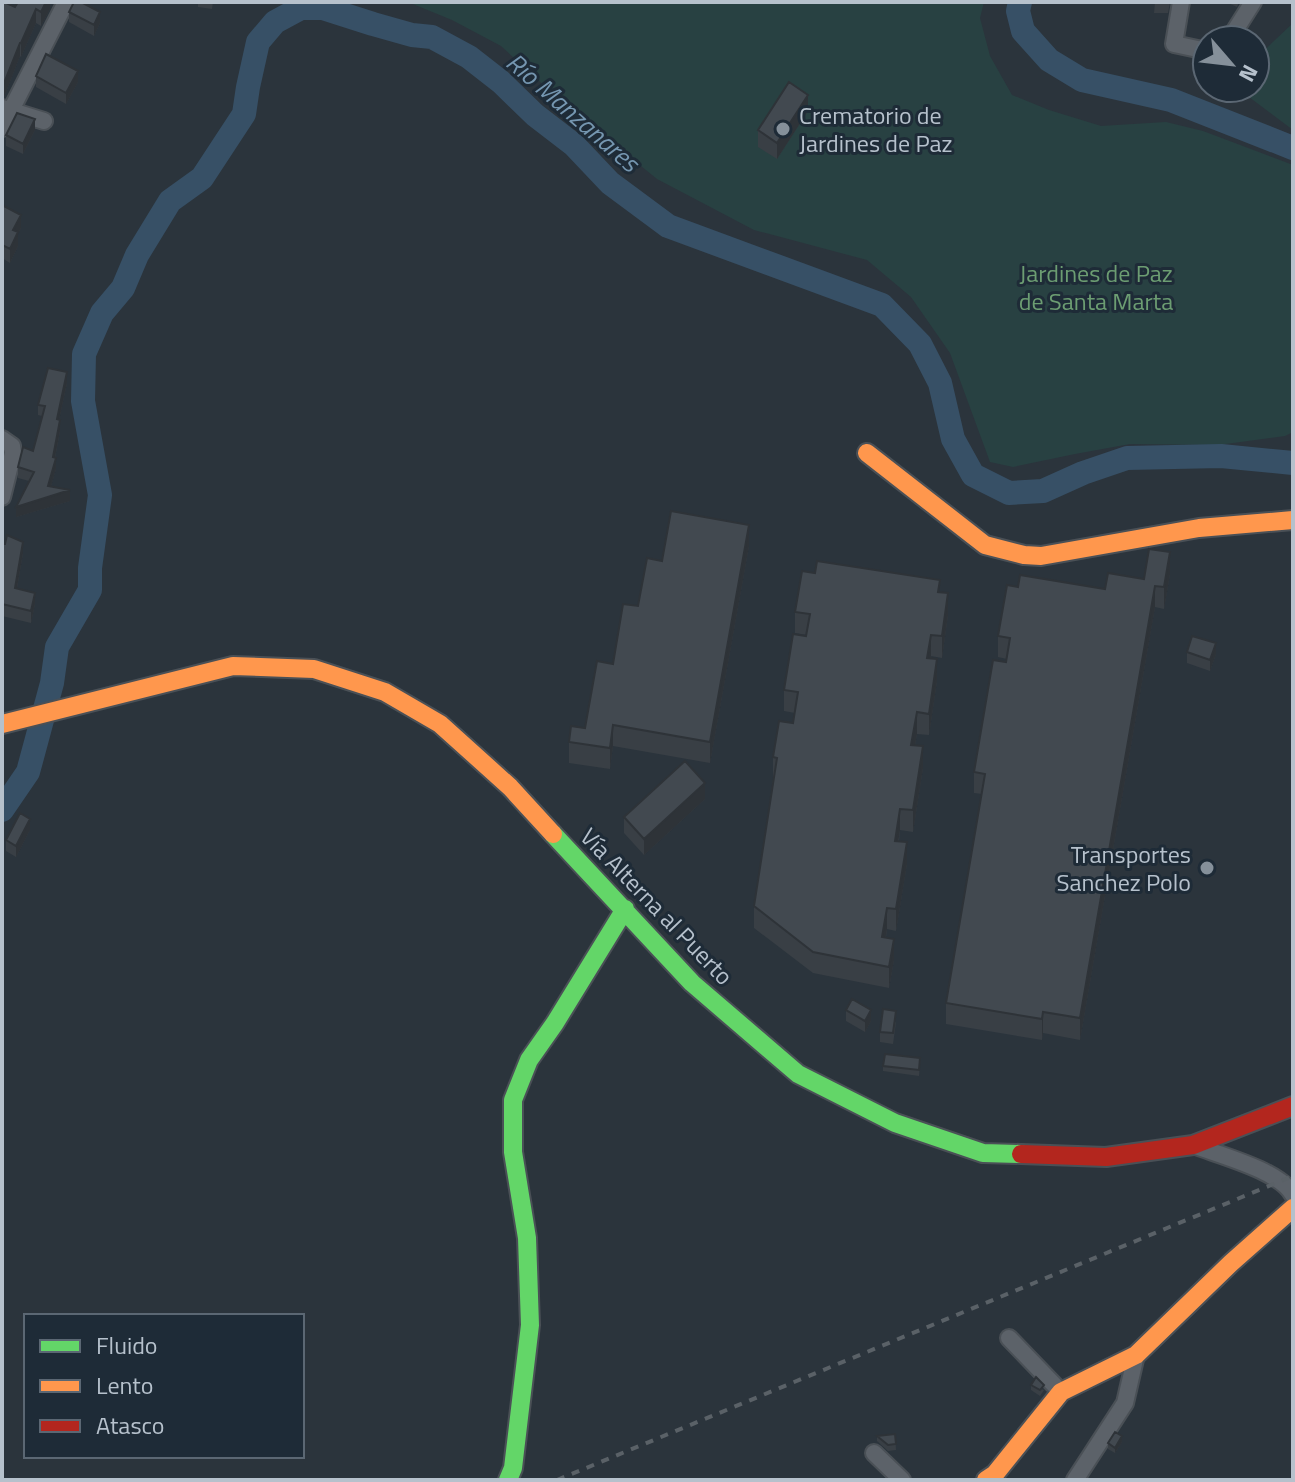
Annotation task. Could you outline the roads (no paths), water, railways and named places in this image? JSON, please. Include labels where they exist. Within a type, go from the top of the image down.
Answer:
[{"type":"main road","points":[[867,453],[985,545],[1024,555],[1041,556],[1199,528],[1293,520]]},
{"type":"main road","name":"Vía Alterna al Puerto","points":[[2,724],[233,666],[314,669],[385,692],[440,724],[499,777],[692,983],[798,1074],[895,1123],[983,1153],[1106,1157],[1193,1145],[1293,1106]]},
{"type":"main road","points":[[508,1480],[513,1468],[530,1325],[527,1238],[513,1152],[513,1100],[529,1060],[625,909]]},
{"type":"main road","points":[[995,1478],[1061,1392],[1136,1355],[1293,1208]]},
{"type":"street","points":[[2,128],[6,110],[66,2]]},
{"type":"street","points":[[1181,2],[1174,44],[1191,48]]},
{"type":"street","points":[[1239,24],[1253,2]]},
{"type":"street","points":[[6,110],[44,121]]},
{"type":"street","points":[[2,439],[12,446],[13,453],[2,497]]},
{"type":"street","points":[[1193,1145],[1264,1171],[1290,1188],[1293,1195]]},
{"type":"street","points":[[1009,1338],[1061,1392]]},
{"type":"street","points":[[1075,1480],[1125,1403],[1136,1355]]},
{"type":"street","points":[[874,1453],[902,1480]]},
{"type":"waterway","name":"Río Manzanares","points":[[1020,2],[1018,11],[1023,31],[1049,60],[1082,80],[1171,100],[1293,148]]},
{"type":"waterway","name":"Río Manzanares","points":[[2,810],[28,772],[52,683],[57,647],[90,590],[100,495],[83,401],[84,354],[102,313],[123,288],[137,255],[170,201],[202,178],[244,114],[258,42],[275,22],[301,8],[323,8],[412,35],[432,37],[469,57],[501,82],[535,115],[574,145],[610,183],[668,226],[882,305],[920,344],[940,383],[953,439],[973,475],[1009,493],[1043,491],[1127,458],[1221,456],[1293,463]]},
{"type":"railway","points":[[557,1480],[1293,1176]]},
{"type":"place","name":"Crematorio de Jardines de Paz","points":[[783,129]]},
{"type":"place","name":"Transportes Sanchez Polo","points":[[1207,868]]},
{"type":"park label","name":"Jardines de Paz de Santa Marta","points":[[1096,287]]}]
